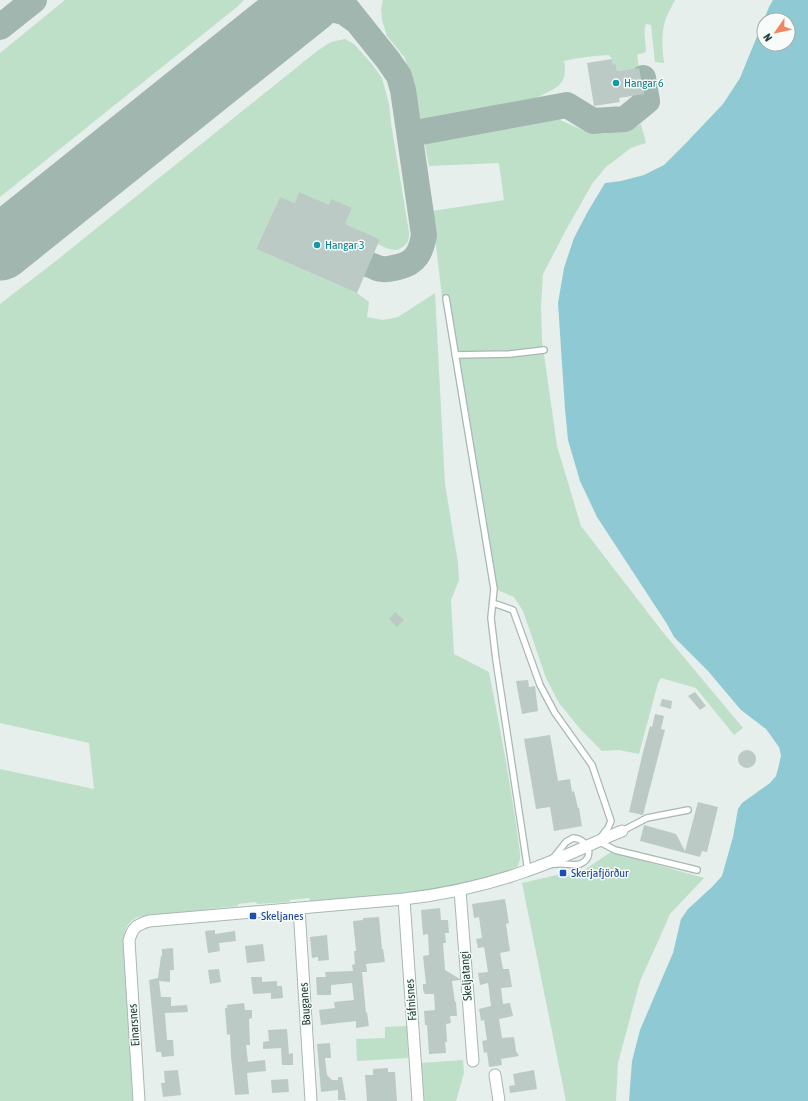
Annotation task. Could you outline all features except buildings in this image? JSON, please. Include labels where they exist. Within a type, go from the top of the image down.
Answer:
[{"type":"street","points":[[299,908],[404,899],[460,890],[528,871],[622,831]]},
{"type":"street","name":"Skeljatangi","points":[[460,890],[473,1061]]},
{"type":"street","name":"Fáfnisnes","points":[[404,899],[418,1101]]},
{"type":"street","name":"Einarsnes","points":[[139,1101],[129,948],[129,941],[134,928],[149,921],[299,908]]},
{"type":"street","name":"Bauganes","points":[[299,908],[311,1101]]},
{"type":"street","points":[[495,1075],[499,1101]]},
{"type":"lane","points":[[446,298],[494,590],[491,618],[496,660],[528,871]]},
{"type":"lane","points":[[455,354],[510,354],[544,350]]},
{"type":"lane","points":[[493,603],[513,610],[540,685],[555,713],[592,765],[611,821],[608,828],[598,841],[615,850],[697,870]]},
{"type":"lane","points":[[622,831],[647,818],[688,810]]},
{"type":"green space","points":[[65,0],[244,0],[0,197],[0,53]]},
{"type":"green space","points":[[383,0],[675,0],[666,18],[663,29],[662,45],[664,63],[655,62],[651,25],[646,24],[646,52],[637,55],[639,68],[617,71],[616,65],[613,65],[612,59],[609,55],[564,61],[565,72],[563,80],[560,84],[537,97],[530,100],[427,122],[420,118],[405,58],[387,36],[382,20],[381,8]]},
{"type":"green space","points":[[345,39],[354,44],[382,78],[389,104],[409,232],[408,241],[398,250],[388,248],[378,244],[380,239],[280,197],[256,249],[357,293],[369,302],[367,317],[383,320],[398,317],[435,293],[445,484],[458,563],[459,580],[451,600],[454,654],[489,672],[502,740],[520,859],[517,868],[468,884],[442,889],[362,898],[310,901],[309,898],[290,900],[289,902],[257,904],[256,902],[238,904],[238,906],[137,917],[131,921],[125,931],[124,937],[134,1101],[0,1101],[0,769],[94,789],[89,743],[0,723],[0,304],[317,51],[331,42]]},
{"type":"green space","points":[[533,111],[558,119],[587,132],[603,134],[630,129],[641,124],[646,143],[631,148],[606,167],[592,184],[543,274],[541,305],[542,340],[557,446],[581,526],[662,631],[743,728],[734,735],[696,688],[661,678],[658,683],[639,754],[619,750],[602,751],[581,730],[559,703],[546,678],[523,611],[514,597],[490,587],[442,297],[432,211],[504,200],[499,163],[429,166],[423,136],[427,132]]},
{"type":"green space","points":[[611,852],[704,878],[670,914],[640,981],[618,1063],[616,1101],[566,1101],[522,883],[557,875],[575,876]]},
{"type":"green space","points":[[407,1026],[408,1058],[357,1061],[356,1039],[385,1038],[385,1027]]},
{"type":"green space","points":[[463,1060],[464,1073],[456,1101],[424,1101],[421,1063]]},
{"type":"water","points":[[773,0],[808,0],[808,1101],[629,1101],[632,1061],[640,1030],[673,953],[681,919],[688,909],[722,876],[733,837],[738,809],[742,803],[770,783],[776,776],[781,755],[779,747],[766,729],[741,710],[708,671],[674,637],[597,517],[580,481],[568,440],[558,303],[564,268],[574,238],[605,183],[621,181],[644,175],[664,165],[723,104],[740,78],[756,39],[756,52],[796,52],[796,12],[767,12]]},
{"type":"taxiway","points":[[0,27],[34,0]]},
{"type":"taxiway","points":[[340,0],[399,76],[403,90],[424,235],[417,256],[409,263],[386,269],[379,269],[370,265]]},
{"type":"taxiway","points":[[278,25],[311,8],[327,8],[344,12],[355,20]]},
{"type":"taxiway","points":[[410,134],[567,105],[593,121],[625,119],[647,101],[643,78]]},
{"type":"runway","points":[[0,248],[310,0]]},
{"type":"place","name":"Hangar 6","points":[[616,83]]},
{"type":"place","name":"Hangar 3","points":[[317,245]]},
{"type":"place","name":"Skerjafjörður","points":[[563,873]]},
{"type":"place","name":"Skeljanes","points":[[253,916]]}]
